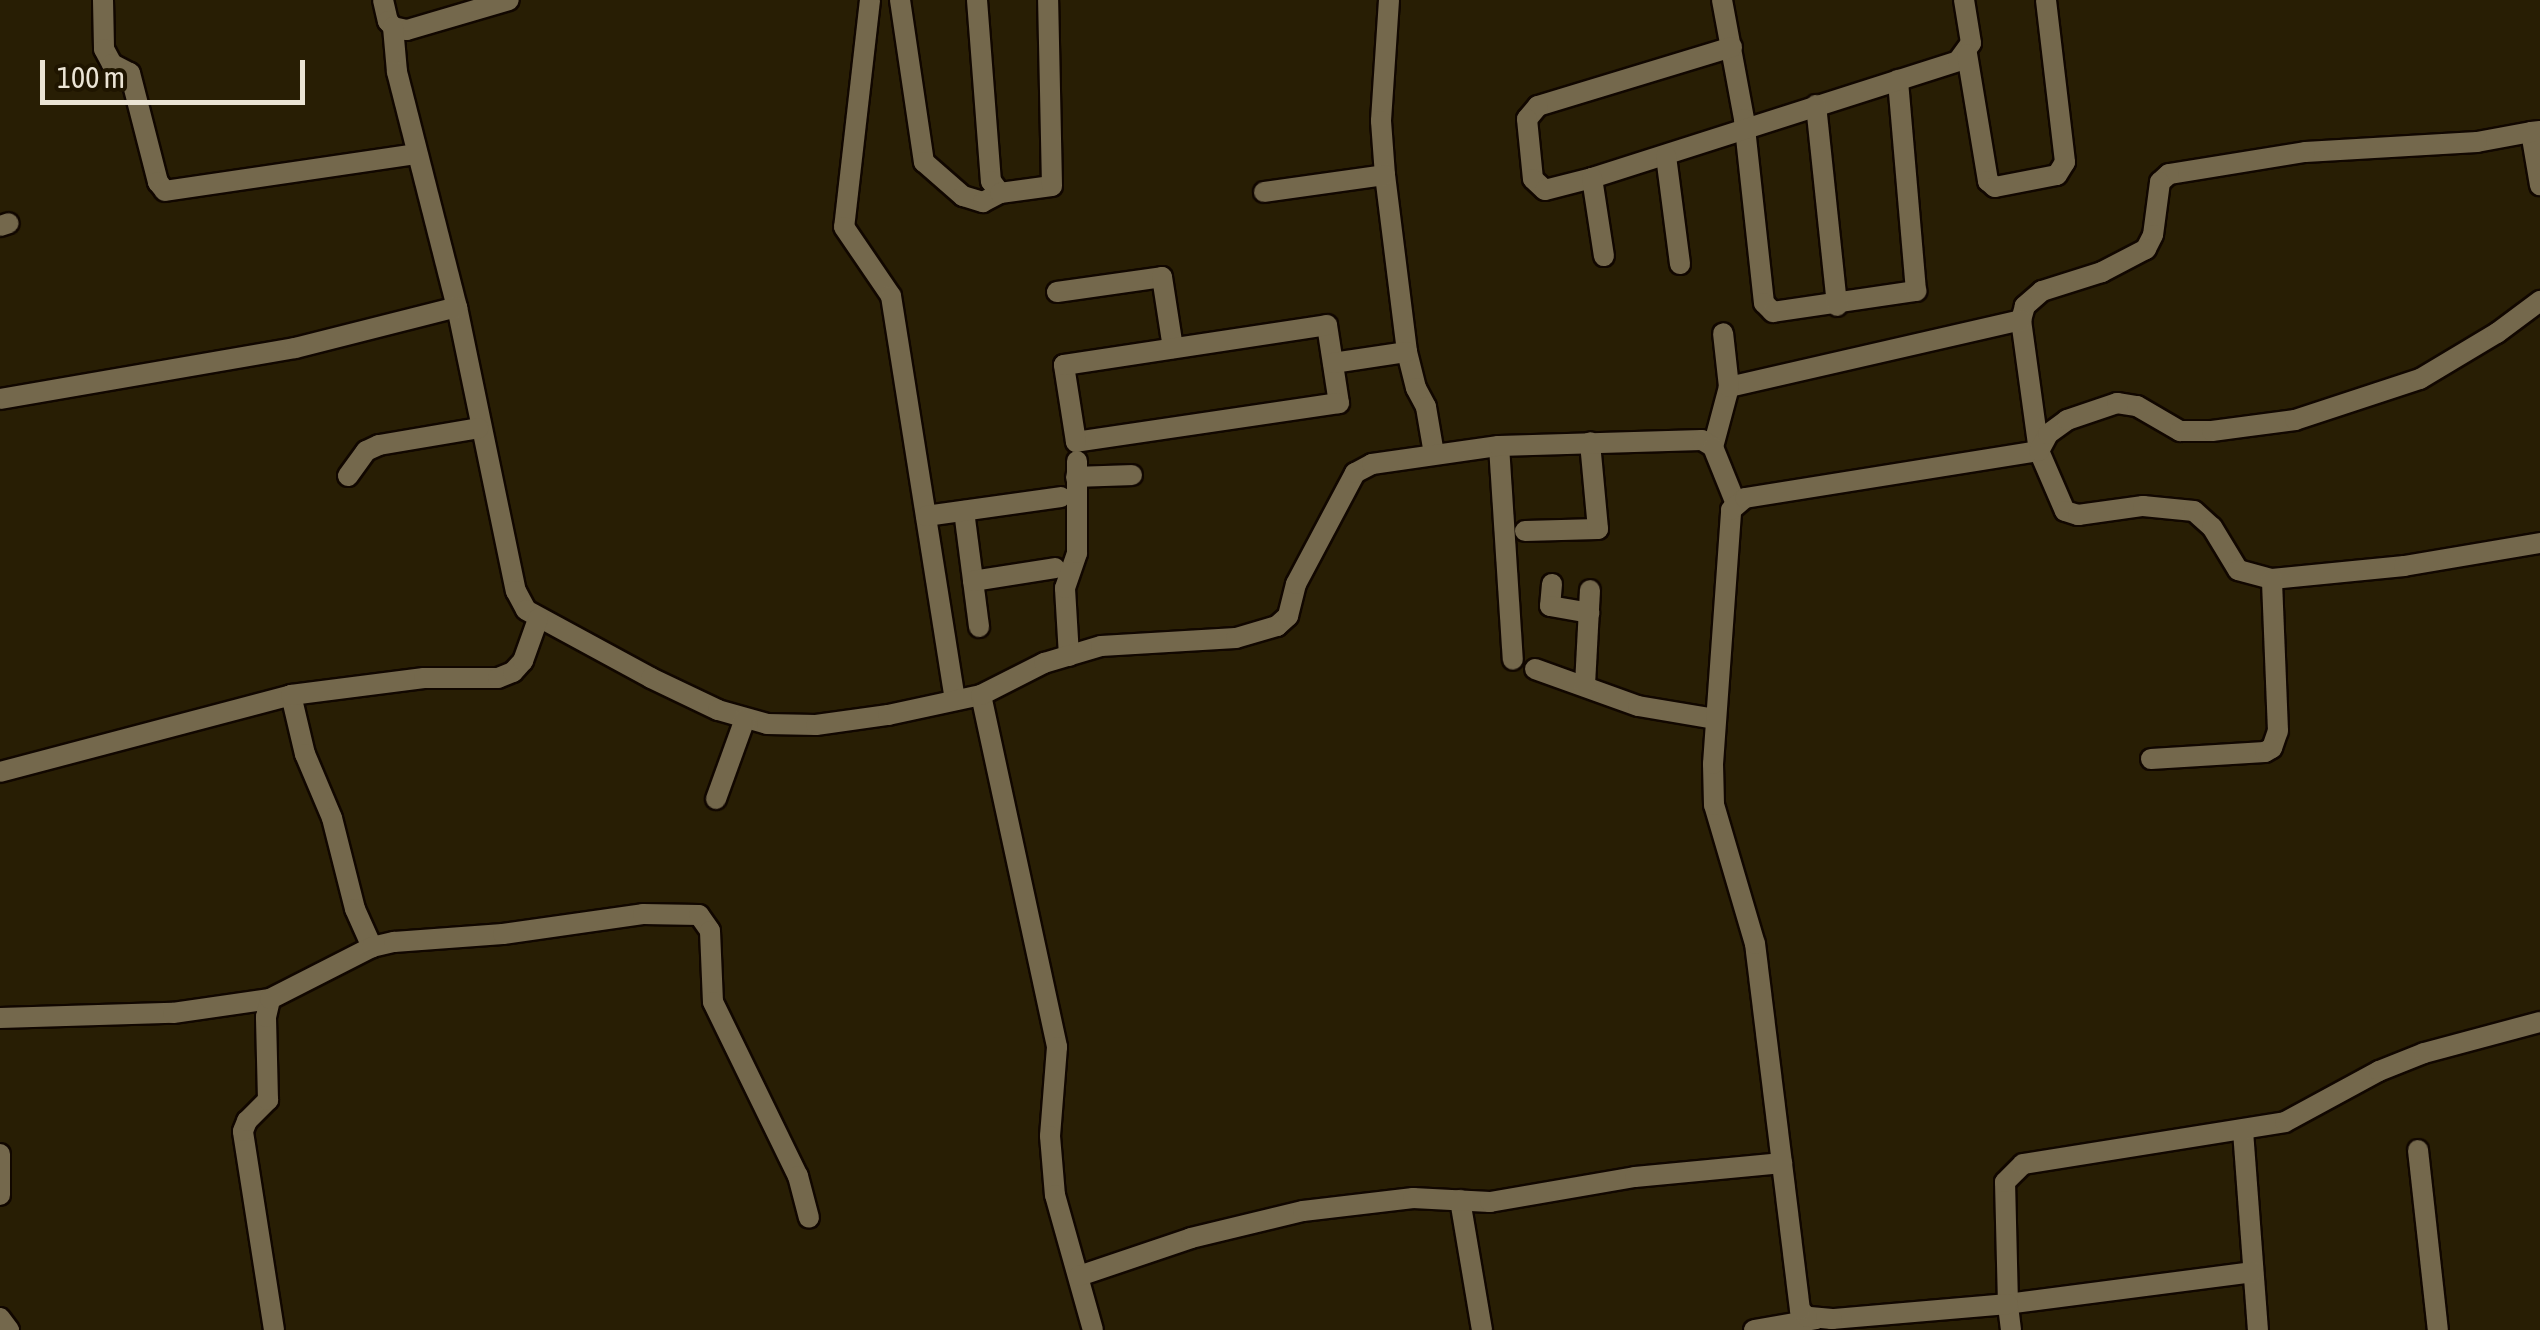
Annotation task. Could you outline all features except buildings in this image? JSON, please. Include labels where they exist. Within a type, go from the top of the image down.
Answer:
[{"type":"street","points":[[103,0],[104,49],[112,64],[130,73],[158,182],[165,191],[417,154]]},
{"type":"street","points":[[383,0],[394,28],[397,72],[457,307],[479,428],[516,591],[526,610],[538,619],[651,678],[745,720],[816,725],[981,695],[1002,681],[1101,646],[1236,638],[1278,626],[1288,616],[1296,584],[1355,473],[1372,464],[1499,446],[1702,440],[1714,447]]},
{"type":"street","points":[[394,28],[407,30],[509,0]]},
{"type":"street","points":[[870,0],[844,227],[892,296],[955,700]]},
{"type":"street","points":[[900,0],[924,162],[963,196],[983,202],[1000,193],[1052,186],[1048,0]]},
{"type":"street","points":[[977,0],[991,181],[1000,193]]},
{"type":"street","points":[[1390,0],[1381,121],[1385,175],[1407,352],[1416,388],[1426,407],[1434,454]]},
{"type":"street","points":[[1722,0],[1745,127],[1764,303],[1773,312],[1837,306],[1916,291],[1898,80]]},
{"type":"street","points":[[1964,0],[1971,44],[1968,54],[1988,181],[1995,188],[2057,175],[2065,162],[2046,0]]},
{"type":"street","points":[[1732,47],[1532,112],[1527,119],[1533,180],[1545,190],[1592,178],[1745,127],[1760,126],[1968,54]]},
{"type":"street","points":[[1816,105],[1837,306]]},
{"type":"street","points":[[2540,185],[2536,132],[2478,142],[2305,152],[2169,174],[2160,182],[2152,235],[2146,249],[2102,272],[2042,291],[2025,306],[2021,320],[2040,451],[2064,512],[2078,515],[2142,506],[2194,511],[2212,528],[2238,570],[2272,580],[2404,566],[2540,543]]},
{"type":"street","points":[[1666,156],[1680,264]]},
{"type":"street","points":[[1264,192],[1385,175]]},
{"type":"street","points":[[1592,178],[1604,256]]},
{"type":"street","points":[[1057,292],[1162,277],[1173,348]]},
{"type":"street","points":[[2040,451],[2048,434],[2067,420],[2117,403],[2137,406],[2180,431],[2266,425],[2326,412],[2420,379],[2496,334],[2540,301]]},
{"type":"street","points":[[0,398],[295,348],[457,307]]},
{"type":"street","points":[[1729,386],[2021,320]]},
{"type":"street","points":[[1327,325],[1339,402],[1076,442],[1064,365],[1173,348],[1327,325]]},
{"type":"street","points":[[1722,333],[1729,386],[1714,447],[1736,504]]},
{"type":"street","points":[[1333,363],[1407,352]]},
{"type":"street","points":[[348,476],[366,451],[379,445],[479,428]]},
{"type":"street","points":[[1525,532],[1598,529],[1590,442]]},
{"type":"street","points":[[1499,446],[1514,660]]},
{"type":"street","points":[[1817,1319],[1807,1316],[1797,1298],[1755,944],[1714,805],[1727,520],[1744,498],[2040,451]]},
{"type":"street","points":[[1069,656],[1065,588],[1077,552],[1076,469],[1132,475]]},
{"type":"street","points":[[926,516],[1061,497]]},
{"type":"street","points":[[964,511],[979,627]]},
{"type":"street","points":[[973,581],[1054,568]]},
{"type":"street","points":[[2151,759],[2264,752],[2272,748],[2278,731],[2272,580]]},
{"type":"street","points":[[1552,584],[1550,606],[1589,613]]},
{"type":"street","points":[[1584,685],[1590,590]]},
{"type":"street","points":[[0,772],[291,695],[424,678],[498,678],[514,672],[523,661],[538,619]]},
{"type":"street","points":[[1535,669],[1638,706],[1715,728]]},
{"type":"street","points":[[291,695],[305,754],[332,818],[355,909],[372,948]]},
{"type":"street","points":[[981,695],[1054,1030],[1052,1177],[1058,1212],[1093,1330]]},
{"type":"street","points":[[716,799],[745,720]]},
{"type":"street","points":[[0,1018],[173,1013],[270,999],[372,948],[607,922],[643,914],[699,915],[710,931],[712,1002],[798,1176],[809,1218]]},
{"type":"street","points":[[270,999],[266,1016],[268,1100],[247,1121],[244,1131],[274,1330]]},
{"type":"street","points":[[2011,1330],[2003,1205],[2005,1182],[2014,1169],[2042,1160],[2243,1131],[2301,1116],[2379,1071],[2424,1052],[2540,1022]]},
{"type":"street","points":[[2243,1131],[2258,1330]]},
{"type":"street","points":[[2418,1150],[2438,1330]]},
{"type":"street","points":[[0,1154],[0,1196]]},
{"type":"street","points":[[1079,1276],[1191,1238],[1304,1211],[1414,1198],[1507,1200],[1636,1177],[1782,1163]]},
{"type":"street","points":[[1460,1200],[1482,1330]]},
{"type":"street","points":[[1754,1330],[1817,1319],[2008,1304],[2254,1272]]},
{"type":"street","points":[[0,1318],[9,1330]]}]
